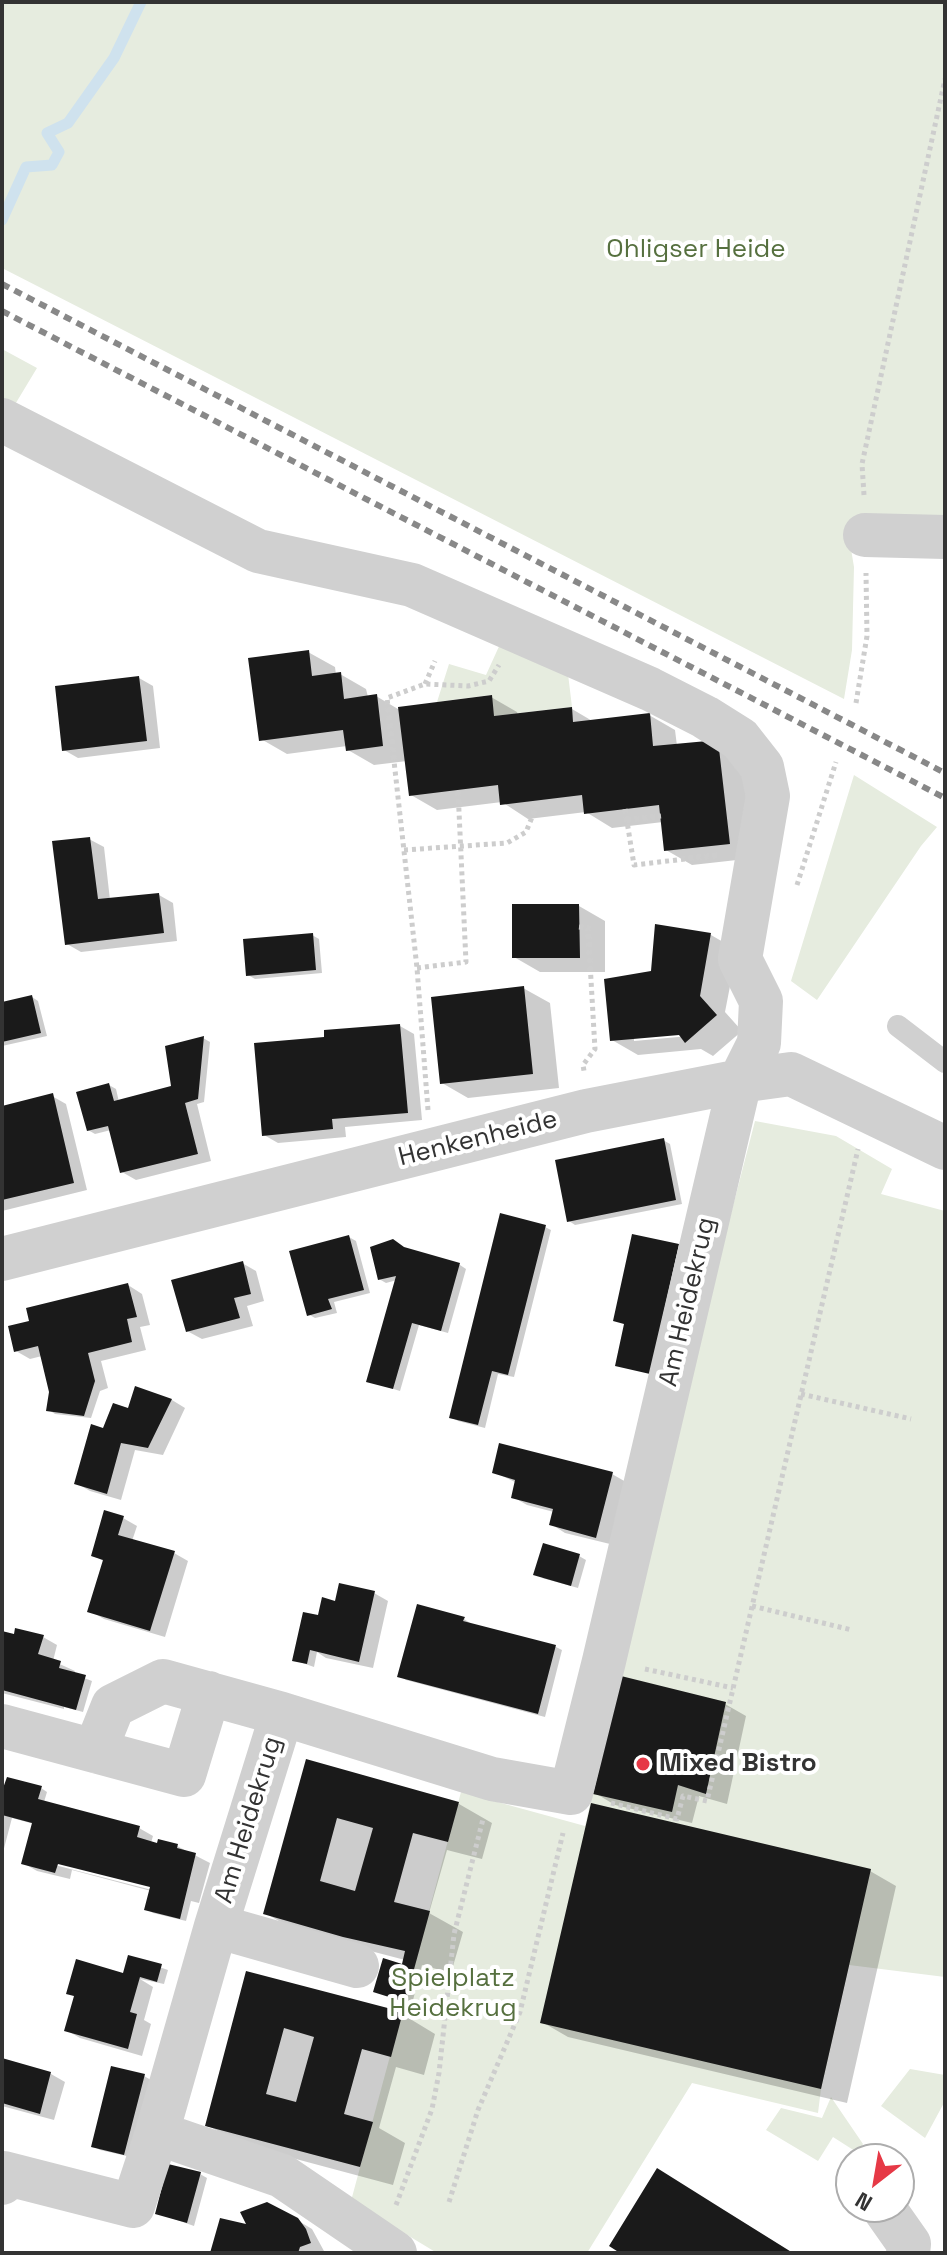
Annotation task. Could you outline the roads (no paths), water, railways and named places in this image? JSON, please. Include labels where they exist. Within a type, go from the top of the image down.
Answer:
[{"type":"street","name":"Am Heidekrug","points":[[2,420],[258,551],[412,585],[650,689],[740,739],[762,767],[768,796],[740,959],[761,1001],[759,1043],[740,1081],[571,1793],[492,1779],[163,1681],[113,1706],[95,1751]]},
{"type":"street","points":[[865,535],[945,537]]},
{"type":"street","name":"Henkenheide","points":[[2,1259],[586,1111],[791,1074],[945,1148]]},
{"type":"street","points":[[2,1726],[184,1775],[209,1693]]},
{"type":"street","name":"Am Heidekrug","points":[[2,2183],[4,2173],[133,2206],[282,1714]]},
{"type":"street","name":"Am Heidekrug","points":[[216,1926],[357,1966]]},
{"type":"street","points":[[157,2133],[282,2176],[387,2247]]},
{"type":"street","points":[[894,2223],[909,2244],[908,2253]]},
{"type":"lane","points":[[898,1026],[945,1062]]},
{"type":"waterway","points":[[2,220],[26,167],[52,165],[59,152],[47,133],[68,123],[114,58],[141,2]]},
{"type":"railway","points":[[2,284],[945,773]]},
{"type":"railway","points":[[2,311],[945,798]]},
{"type":"place","name":"Mixed Bistro","points":[[643,1764]]},
{"type":"park label","name":"Ohligser Heide","points":[[696,250]]},
{"type":"park label","name":"Spielplatz Heidekrug","points":[[453,1994]]}]
